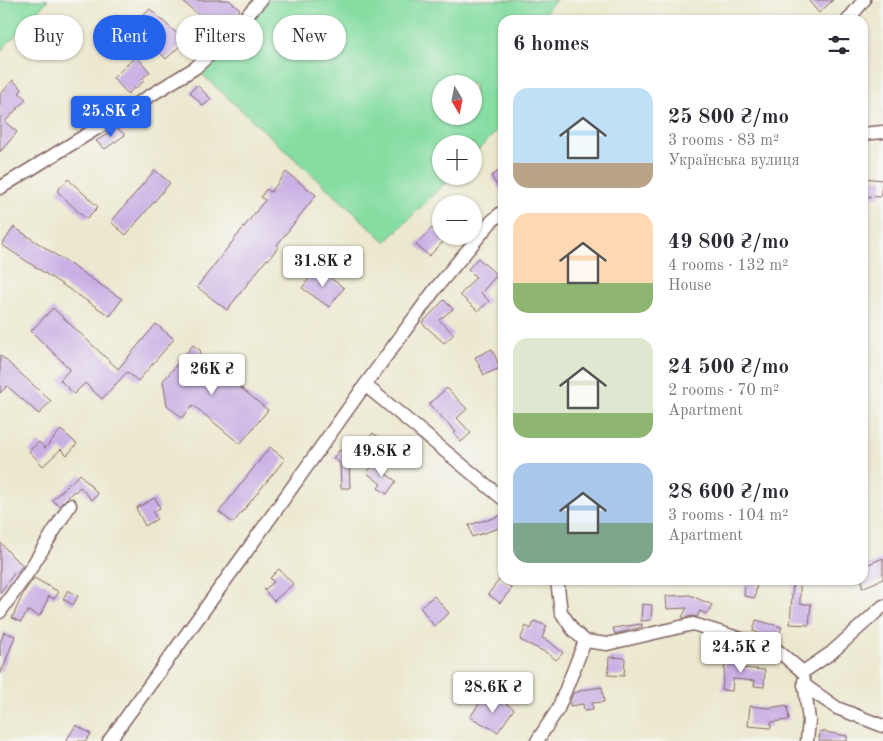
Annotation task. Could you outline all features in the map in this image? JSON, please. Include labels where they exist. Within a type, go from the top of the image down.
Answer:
[{"type":"street","points":[[0,188],[195,68],[218,48],[261,0]]},
{"type":"street","points":[[852,15],[864,0]]},
{"type":"street","points":[[868,133],[883,132]]},
{"type":"street","points":[[109,741],[436,288],[498,216]]},
{"type":"street","points":[[365,385],[498,495]]},
{"type":"street","points":[[0,612],[31,568],[70,505]]},
{"type":"street","points":[[558,585],[561,612],[572,630],[585,641],[607,644],[693,624],[777,650],[802,672],[809,721],[806,741]]},
{"type":"street","points":[[802,672],[831,653],[883,606]]},
{"type":"street","points":[[537,741],[558,708],[585,641]]},
{"type":"street","points":[[804,685],[837,708],[883,726]]},
{"type":"green space","points":[[0,0],[48,0],[34,15],[15,15],[15,35],[0,53]]},
{"type":"green space","points":[[261,0],[556,0],[542,15],[498,15],[498,130],[482,146],[482,135],[432,135],[432,185],[443,185],[386,242],[195,68],[203,60],[263,60],[263,15],[246,15]]},
{"type":"building","points":[[181,0],[229,0],[240,9],[235,15],[199,15]]},
{"type":"building","points":[[808,0],[833,0],[819,13]]},
{"type":"building","points":[[150,9],[157,15],[144,15]]},
{"type":"building","points":[[166,24],[176,33],[176,50],[166,59]]},
{"type":"building","points":[[132,60],[140,60],[150,72],[142,79],[144,81],[128,94],[113,78]]},
{"type":"building","points":[[13,80],[22,89],[19,93],[26,99],[5,122],[17,132],[0,152],[0,95]]},
{"type":"building","points":[[197,85],[211,99],[203,106],[190,92]]},
{"type":"building","points":[[117,128],[125,135],[105,149],[96,141]]},
{"type":"building","points":[[155,170],[170,183],[126,235],[111,222]]},
{"type":"building","points":[[286,172],[316,195],[277,245],[279,246],[227,310],[197,287],[265,200],[261,197],[266,189],[271,192]]},
{"type":"building","points":[[498,172],[498,187],[491,176]]},
{"type":"building","points":[[68,179],[98,207],[86,219],[57,191]]},
{"type":"building","points":[[868,179],[883,180],[880,197],[868,196]]},
{"type":"building","points":[[14,227],[122,299],[110,316],[2,245]]},
{"type":"building","points":[[432,228],[432,245],[440,245],[429,256],[416,245]]},
{"type":"building","points":[[478,258],[497,275],[481,293],[489,301],[478,311],[460,295],[476,277],[468,269]]},
{"type":"building","points":[[317,268],[344,288],[329,307],[302,288]]},
{"type":"building","points":[[444,300],[453,309],[439,320],[454,334],[444,343],[422,323]]},
{"type":"building","points":[[53,308],[118,369],[156,324],[174,339],[138,381],[127,372],[102,399],[85,383],[74,394],[60,380],[70,369],[31,331]]},
{"type":"building","points":[[193,345],[201,351],[199,354],[268,410],[240,444],[193,405],[182,418],[167,405],[163,381]]},
{"type":"building","points":[[492,349],[498,363],[498,369],[484,375],[475,357]]},
{"type":"building","points":[[0,355],[51,401],[39,414],[7,386],[0,393]]},
{"type":"building","points":[[447,388],[467,409],[457,418],[471,433],[461,442],[454,433],[456,432],[429,404]]},
{"type":"building","points":[[61,430],[77,444],[67,455],[61,449],[43,466],[29,451],[39,442],[45,448]]},
{"type":"building","points":[[373,433],[388,445],[375,461],[360,449]]},
{"type":"building","points":[[270,447],[285,459],[233,523],[219,512]]},
{"type":"building","points":[[349,448],[357,455],[351,462],[349,460],[350,488],[341,488],[340,463],[333,458],[340,450],[344,454]]},
{"type":"building","points":[[375,463],[384,470],[383,472],[396,481],[387,494],[378,488],[381,484],[367,473]]},
{"type":"building","points":[[80,474],[98,494],[92,500],[80,487],[59,506],[52,500]]},
{"type":"building","points":[[155,498],[160,508],[153,512],[157,519],[145,526],[136,508]]},
{"type":"building","points":[[498,516],[498,528],[472,537],[469,525]]},
{"type":"building","points":[[0,542],[23,565],[17,573],[15,572],[0,593]]},
{"type":"building","points":[[883,558],[883,579],[862,588],[862,585],[868,585],[868,564]]},
{"type":"building","points":[[279,569],[293,584],[274,601],[264,590],[274,582],[270,578]]},
{"type":"building","points":[[34,578],[59,592],[54,599],[49,596],[40,616],[28,611],[21,622],[12,618],[24,592]]},
{"type":"building","points":[[498,582],[498,585],[508,585],[512,588],[500,603],[488,594]]},
{"type":"building","points":[[745,585],[756,585],[755,598],[744,596]]},
{"type":"building","points":[[793,585],[800,585],[800,604],[811,604],[809,625],[790,624]]},
{"type":"building","points":[[68,590],[78,596],[73,605],[63,599]]},
{"type":"building","points":[[690,595],[712,605],[706,614],[700,611],[697,617],[684,618],[682,617],[687,608],[667,609],[666,596]]},
{"type":"building","points":[[434,596],[449,613],[434,626],[420,607]]},
{"type":"building","points":[[642,604],[652,605],[651,620],[641,621]]},
{"type":"building","points":[[756,620],[782,627],[776,640],[753,631]]},
{"type":"building","points":[[534,621],[547,626],[542,638],[563,653],[556,660],[549,654],[520,640],[526,626],[531,629]]},
{"type":"building","points":[[642,624],[642,627],[615,634],[613,628]]},
{"type":"building","points":[[4,632],[15,636],[1,674],[0,643]]},
{"type":"building","points":[[609,657],[625,658],[624,676],[608,675]]},
{"type":"building","points":[[726,657],[741,659],[740,668],[765,670],[764,687],[754,686],[755,681],[733,679],[732,691],[722,690]]},
{"type":"building","points":[[602,687],[604,702],[592,703],[593,710],[584,711],[583,704],[570,706],[573,693]]},
{"type":"building","points":[[494,696],[514,709],[498,732],[470,717],[481,701],[487,704]]},
{"type":"building","points":[[787,705],[789,720],[771,722],[771,728],[748,726],[750,706],[769,708]]},
{"type":"building","points":[[76,725],[91,734],[86,741],[66,741]]},
{"type":"building","points":[[820,731],[847,736],[847,741],[819,741]]}]
